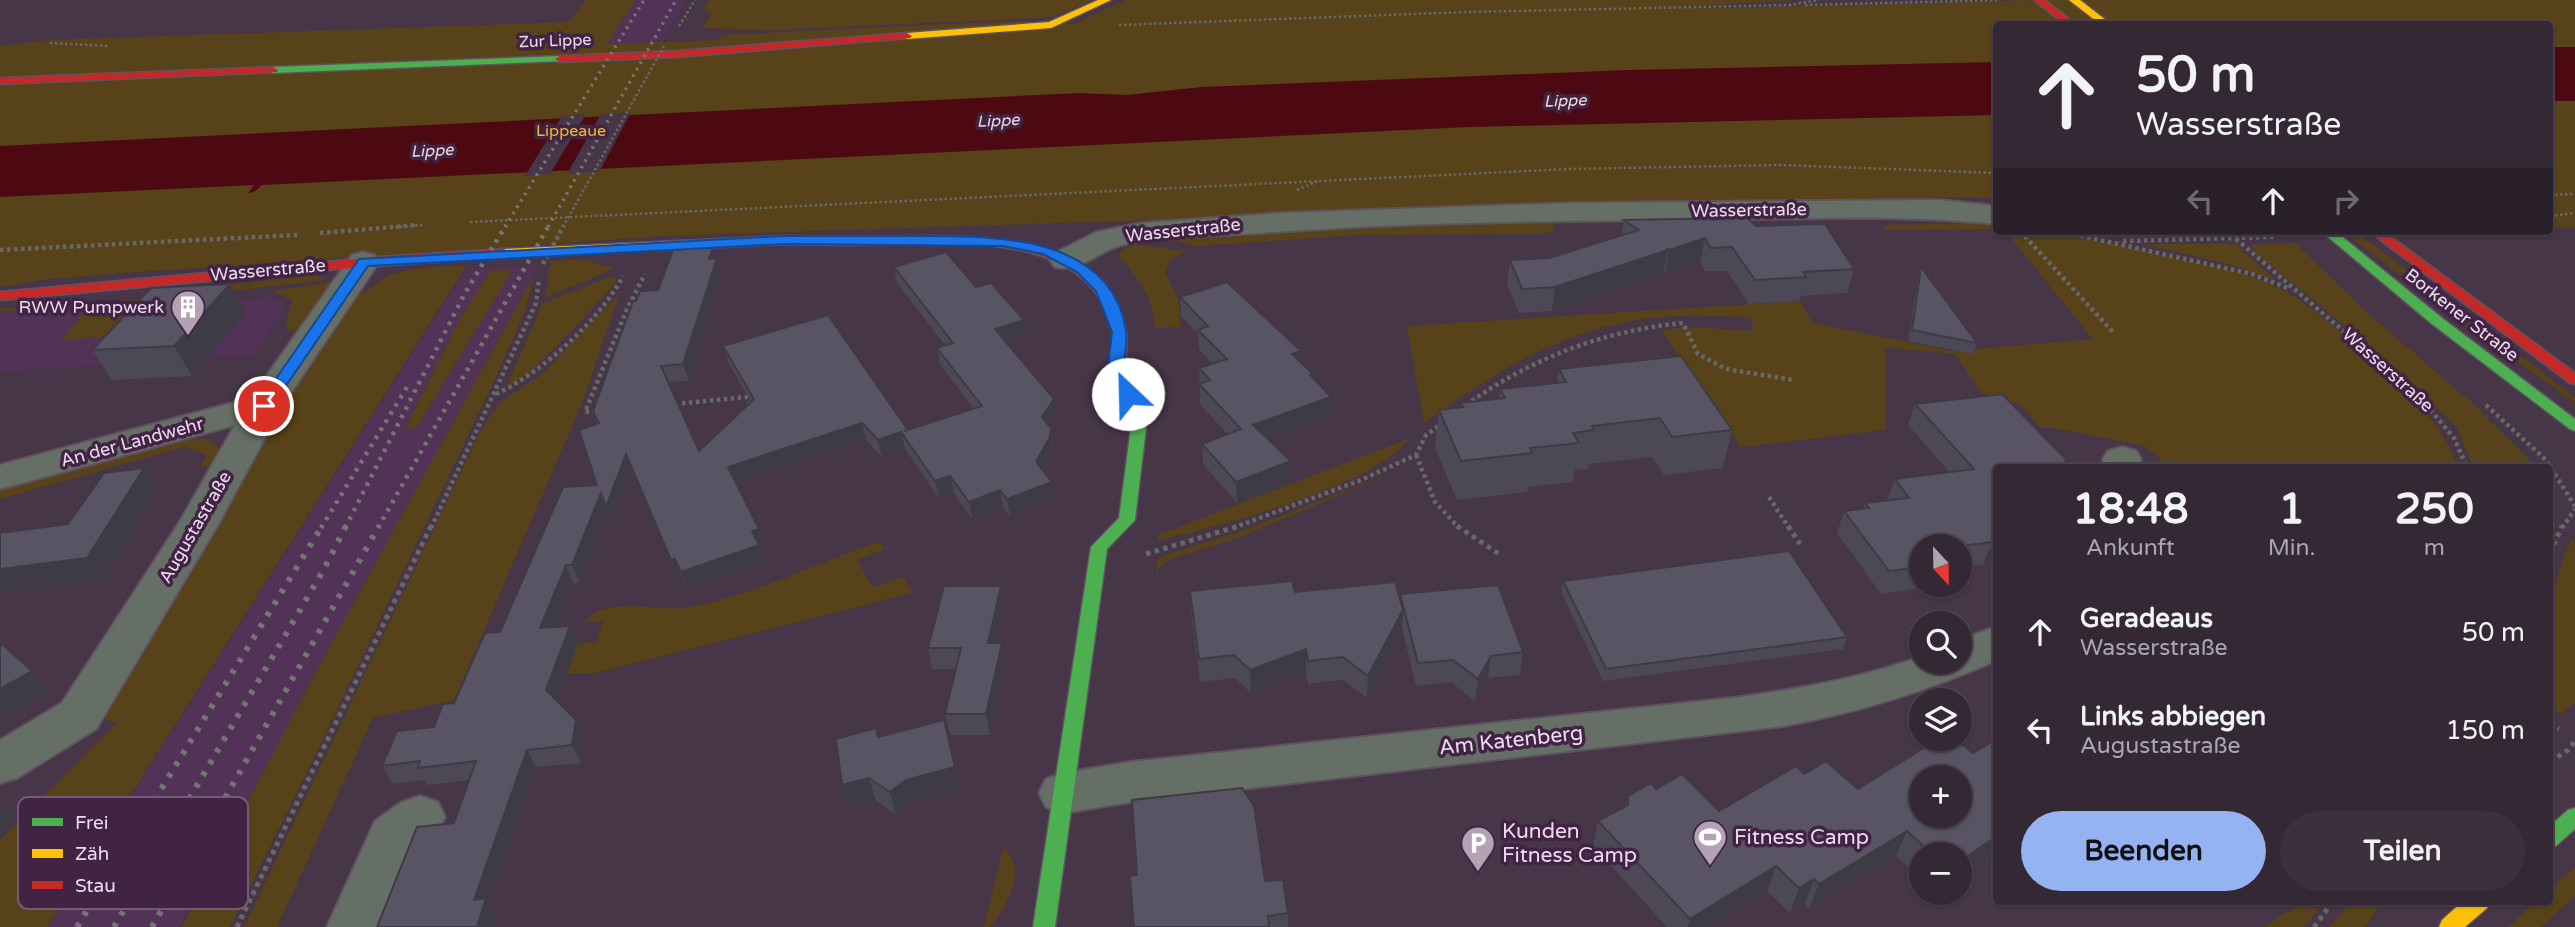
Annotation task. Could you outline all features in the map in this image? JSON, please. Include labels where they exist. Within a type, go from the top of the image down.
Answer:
[{"type":"street","name":"Zur Lippe","points":[[0,81],[677,54],[1051,25],[1106,0]]},
{"type":"street","points":[[2039,0],[2066,21]]},
{"type":"street","points":[[2074,0],[2102,21]]},
{"type":"street","name":"Wasserstraße","points":[[0,296],[363,262],[659,244],[784,240],[966,240],[1028,246],[1066,260],[1108,239],[1143,232],[1281,222],[1573,212],[1802,209],[1938,209],[1993,215]]},
{"type":"street","name":"Borkener Straße","points":[[2332,235],[2437,321],[2575,426]]},
{"type":"street","name":"Borkener Straße","points":[[2380,235],[2575,380]]},
{"type":"street","points":[[1044,927],[1099,547],[1127,520],[1142,403],[1114,385],[1119,332],[1113,310],[1102,289],[1082,269],[1066,260]]},
{"type":"street","name":"Augustastraße","points":[[0,764],[79,716],[199,523],[264,406],[363,262]]},
{"type":"street","name":"An der Landwehr","points":[[0,477],[264,406]]},
{"type":"street","points":[[1972,653],[1993,644]]},
{"type":"street","name":"Am Katenberg","points":[[1064,793],[1130,782],[1742,714],[1848,696],[1920,674]]},
{"type":"street","points":[[2553,836],[2575,816]]},
{"type":"street","points":[[354,927],[393,836],[419,817]]},
{"type":"street","points":[[2450,927],[2475,905]]},
{"type":"path","points":[[675,31],[695,0]]},
{"type":"path","points":[[1790,5],[1819,0]]},
{"type":"path","points":[[1051,25],[1085,27],[1467,12],[2000,0]]},
{"type":"path","points":[[248,904],[495,395],[536,303],[539,275],[544,264],[664,46]]},
{"type":"path","points":[[457,223],[1557,169],[1801,165],[1993,173]]},
{"type":"path","points":[[2553,195],[2575,194]]},
{"type":"path","points":[[2553,216],[2575,213]]},
{"type":"path","points":[[320,233],[430,225]]},
{"type":"path","points":[[0,250],[306,235]]},
{"type":"path","points":[[2024,235],[2113,332]]},
{"type":"path","name":"Wasserstraße","points":[[2083,235],[2252,274],[2291,289]]},
{"type":"path","name":"Wasserstraße","points":[[2112,240],[2274,237]]},
{"type":"path","name":"Wasserstraße","points":[[2236,239],[2291,289],[2333,321],[2418,395],[2454,438],[2466,464]]},
{"type":"path","points":[[598,411],[585,412],[627,309],[659,244]]},
{"type":"path","points":[[495,395],[518,386],[534,374],[615,292],[638,246]]},
{"type":"path","points":[[1458,411],[1479,395],[1538,362],[1583,342],[1657,325],[1683,323],[1698,354],[1726,369],[1793,380]]},
{"type":"path","points":[[666,404],[747,397],[750,403],[762,399]]},
{"type":"path","points":[[1097,560],[1138,557],[1157,549],[1240,526],[1362,480],[1416,454],[1426,435],[1448,419]]},
{"type":"path","points":[[1416,454],[1429,490],[1440,509],[1469,537],[1502,556]]},
{"type":"path","points":[[1769,497],[1800,544]]},
{"type":"path","points":[[2553,547],[2564,523],[2575,509]]},
{"type":"path","points":[[2553,726],[2559,729]]},
{"type":"path","points":[[2553,760],[2568,750],[2575,741]]},
{"type":"path","points":[[2314,927],[2330,905]]},
{"type":"path","points":[[237,927],[246,909]]},
{"type":"shaded area","points":[[635,0],[686,0],[660,46],[603,49]]},
{"type":"shaded area","points":[[539,265],[248,800],[248,797],[131,797],[465,270]]},
{"type":"shaded area","points":[[278,299],[285,303],[283,312],[253,355],[0,372],[0,312]]},
{"type":"shaded area","points":[[59,909],[189,909],[179,927],[48,927]]},
{"type":"green space","name":"Lippeaue","points":[[586,0],[635,0],[607,44],[719,40],[722,35],[1014,21],[1074,24],[1125,0],[1798,0],[1677,7],[1718,8],[2037,0],[2575,0],[2575,228],[2553,227],[2553,21],[1993,21],[1993,198],[1930,197],[1878,202],[1583,206],[666,236],[138,272],[49,279],[0,287],[0,46],[49,40],[568,22]]},
{"type":"green space","points":[[709,0],[1093,0],[1054,16],[1041,18],[769,30],[702,28],[712,13],[704,10]]},
{"type":"green space","points":[[1552,219],[1555,230],[1542,234],[1360,235],[1196,246],[1165,239],[1173,234]]},
{"type":"green space","points":[[1975,223],[1993,225],[1993,229],[1886,230],[1882,225]]},
{"type":"green space","points":[[2008,235],[2072,236],[2117,245],[2238,273],[2285,291],[2326,320],[2413,398],[2434,423],[2457,464],[2162,464],[2161,459],[2145,446],[2054,428],[2041,428],[2021,405],[1984,396],[1955,354],[1885,347],[1885,430],[1741,447],[1661,330],[1690,327],[1753,331],[1750,317],[1656,317],[1612,325],[1583,334],[1500,372],[1424,423],[1407,326],[1800,301],[1813,323],[1952,351],[2093,339]]},
{"type":"green space","points":[[2098,235],[2242,235],[2178,238]]},
{"type":"green space","points":[[2348,235],[2360,235],[2575,397],[2575,403],[2436,303]]},
{"type":"green space","points":[[2295,243],[2372,317],[2470,401],[2534,464],[2472,464],[2457,428],[2446,416],[2338,320],[2257,254],[2250,245]]},
{"type":"green space","points":[[1136,244],[1186,251],[1171,260],[1165,273],[1178,298],[1181,327],[1155,328],[1148,297],[1119,255],[1124,249]]},
{"type":"green space","points":[[2144,244],[2235,244],[2277,281],[2232,265]]},
{"type":"green space","points":[[585,259],[605,267],[613,267],[607,272],[546,297],[550,261]]},
{"type":"green space","points":[[466,266],[129,797],[43,797],[120,720],[113,723],[97,715],[294,384],[354,296],[364,293],[388,276],[429,267]]},
{"type":"green space","points":[[513,269],[417,427],[405,429],[459,320],[491,270]]},
{"type":"green space","points":[[535,273],[525,311],[494,381],[248,891],[248,801],[318,668]]},
{"type":"green space","points":[[315,275],[326,280],[214,293],[189,289]]},
{"type":"green space","points":[[612,276],[616,283],[562,340],[530,371],[507,385],[543,303]]},
{"type":"green space","points":[[331,282],[298,331],[288,330],[286,325],[292,299],[271,291]]},
{"type":"green space","points":[[619,294],[583,401],[454,700],[373,718],[277,927],[244,927],[481,430],[500,402],[540,376]]},
{"type":"green space","points":[[161,298],[106,336],[61,341],[88,306],[0,312],[0,309]]},
{"type":"green space","points":[[177,438],[207,439],[218,447],[218,456],[212,466],[200,467],[207,455],[184,447],[0,499],[0,486]]},
{"type":"green space","points":[[1410,438],[1392,456],[1364,473],[1330,488],[1254,515],[1157,541],[1158,535]]},
{"type":"green space","points":[[1399,470],[1241,537],[1169,560],[1159,568],[1157,577],[1157,559],[1164,555],[1242,531]]},
{"type":"green space","points":[[2571,537],[2575,547],[2575,702],[2562,714],[2553,709],[2553,589]]},
{"type":"green space","points":[[874,543],[882,544],[885,549],[857,560],[873,588],[903,576],[912,593],[596,673],[567,673],[578,643],[596,642],[603,621],[586,622],[593,614],[604,609],[630,606],[682,608],[705,604],[753,589]]},
{"type":"green space","points":[[18,822],[18,909],[58,909],[47,927],[0,927],[0,840]]},
{"type":"green space","points":[[1003,848],[1011,856],[1015,877],[1008,899],[996,919],[990,927],[984,927]]},
{"type":"green space","points":[[2575,867],[2575,896],[2541,927],[2508,927],[2532,905],[2553,905],[2553,886]]},
{"type":"green space","points":[[2351,905],[2378,905],[2365,927],[2329,927]]},
{"type":"green space","points":[[2302,906],[2319,909],[2304,927],[2265,927],[2283,914]]},
{"type":"green space","points":[[191,909],[239,909],[230,927],[182,927]]},
{"type":"water","points":[[2553,47],[2575,47],[2575,101],[2553,101]]},
{"type":"water","name":"Lippe","points":[[1993,62],[1993,115],[1469,127],[262,185],[254,192],[248,193],[254,185],[0,197],[0,146],[1079,93],[1126,95],[1202,87],[1628,70]]},
{"type":"pier","points":[[631,112],[599,172],[567,174],[601,114]]},
{"type":"pier","points":[[586,114],[550,174],[525,176],[562,116]]},
{"type":"building","points":[[1743,214],[1756,226],[1825,224],[1854,269],[1803,272],[1806,277],[1755,280],[1732,247],[1710,248],[1705,238],[1669,250],[1667,248],[1668,250],[1555,287],[1522,289],[1510,260],[1549,258],[1639,230],[1624,220],[1736,218]]},
{"type":"building","points":[[713,247],[709,259],[717,258],[683,364],[661,366],[699,451],[754,399],[723,346],[828,315],[908,430],[982,406],[937,348],[953,343],[894,267],[946,252],[976,287],[991,283],[1024,320],[995,329],[1054,399],[1042,417],[1051,428],[1050,437],[1036,462],[1052,482],[1007,499],[1000,490],[969,502],[950,476],[935,481],[901,432],[878,440],[862,423],[728,467],[759,529],[752,531],[759,545],[681,572],[675,559],[671,560],[626,454],[606,507],[601,493],[572,565],[566,565],[540,628],[570,626],[546,690],[576,720],[572,745],[527,750],[474,900],[486,898],[477,927],[377,927],[417,827],[454,823],[476,761],[418,768],[420,761],[382,766],[397,731],[434,727],[443,704],[454,703],[485,633],[500,632],[563,487],[597,485],[579,430],[599,423],[593,411],[633,301],[636,301],[640,291],[658,290],[673,250]]},
{"type":"building","points":[[1921,267],[1977,343],[1912,330]]},
{"type":"building","points":[[1227,282],[1301,351],[1292,354],[1313,374],[1310,375],[1331,397],[1253,425],[1291,461],[1236,482],[1202,444],[1241,429],[1199,384],[1210,380],[1199,368],[1227,359],[1198,330],[1208,326],[1180,297]]},
{"type":"building","points":[[230,284],[174,346],[92,350],[151,288]]},
{"type":"building","points":[[1681,356],[1732,430],[1672,437],[1660,418],[1592,426],[1594,430],[1573,433],[1579,443],[1530,448],[1532,453],[1461,461],[1439,410],[1463,407],[1460,403],[1505,398],[1500,389],[1566,382],[1559,369]]},
{"type":"building","points":[[2002,394],[2066,459],[2064,464],[1993,464],[1992,542],[1972,544],[1972,534],[1909,534],[1909,569],[1889,571],[1844,511],[1869,508],[1865,503],[1909,498],[1895,479],[1974,469],[1915,404]]},
{"type":"building","points":[[144,468],[87,558],[0,569],[0,533],[68,524],[104,473]]},
{"type":"building","points":[[1789,551],[1847,637],[1606,669],[1563,581]]},
{"type":"building","points":[[1292,581],[1295,592],[1395,582],[1403,610],[1368,676],[1343,657],[1308,661],[1306,649],[1250,670],[1234,655],[1199,659],[1190,591]]},
{"type":"building","points":[[1498,585],[1523,652],[1491,656],[1478,679],[1453,660],[1418,663],[1400,594]]},
{"type":"building","points":[[944,586],[1001,586],[988,643],[1002,643],[986,714],[945,714],[961,648],[928,648]]},
{"type":"building","points":[[2,644],[32,671],[0,689],[0,646]]},
{"type":"building","points":[[944,720],[955,767],[906,780],[890,792],[869,778],[842,785],[836,739],[876,728],[878,737]]},
{"type":"building","points":[[1993,741],[1993,839],[1972,853],[1972,842],[1919,842],[1907,831],[1819,884],[1814,879],[1799,888],[1776,866],[1690,919],[1598,821],[1628,805],[1628,796],[1651,783],[1656,789],[1682,774],[1719,811],[1796,766],[1804,774],[1826,761],[1858,789],[1919,751],[1973,753]]},
{"type":"building","points":[[1242,788],[1254,806],[1265,881],[1283,880],[1288,913],[1268,916],[1269,927],[1134,927],[1130,876],[1137,875],[1132,800]]},
{"type":"railway","points":[[505,227],[644,0]]},
{"type":"railway","points":[[548,227],[676,0]]},
{"type":"railway","points":[[345,528],[464,295],[506,225]]},
{"type":"railway","points":[[378,528],[549,225]]},
{"type":"railway","points":[[321,528],[407,387]]},
{"type":"railway","points":[[156,797],[322,526]]},
{"type":"railway","points":[[190,797],[324,569],[346,526]]},
{"type":"railway","points":[[226,797],[379,526]]},
{"type":"railway","points":[[77,927],[88,909]]},
{"type":"railway","points":[[114,927],[125,909]]},
{"type":"railway","points":[[152,927],[162,909]]},
{"type":"traffic: fast","points":[[273,70],[560,59]]},
{"type":"traffic: fast","points":[[2332,235],[2437,321],[2575,426]]},
{"type":"traffic: fast","points":[[1044,927],[1099,547],[1127,520],[1142,403],[1139,401]]},
{"type":"traffic: fast","points":[[2553,836],[2575,816]]},
{"type":"traffic: slow","points":[[907,36],[1051,25],[1106,0]]},
{"type":"traffic: slow","points":[[2074,0],[2102,21]]},
{"type":"traffic: slow","points":[[504,253],[784,240],[855,241]]},
{"type":"traffic: slow","points":[[2450,927],[2475,905]]},
{"type":"traffic: jam","points":[[2039,0],[2066,21]]},
{"type":"traffic: jam","points":[[560,59],[677,54],[907,36]]},
{"type":"traffic: jam","points":[[0,81],[273,70]]},
{"type":"traffic: jam","points":[[2380,235],[2575,380]]},
{"type":"traffic: jam","points":[[855,241],[969,240],[1011,245],[1050,254],[1084,271],[1107,296],[1119,331],[1114,385],[1139,401]]},
{"type":"traffic: jam","points":[[0,296],[378,261],[504,253]]},
{"type":"place","name":"RWW Pumpwerk","points":[[188,337]]},
{"type":"place","name":"Fitness Camp","points":[[1710,867]]},
{"type":"place","name":"Kunden Fitness Camp","points":[[1478,873]]},
{"type":"route","points":[[264,406],[363,262],[659,244],[784,240],[966,240],[1003,242],[1047,251],[1082,269],[1102,289],[1113,310],[1119,332],[1114,385],[1128,394]]}]
